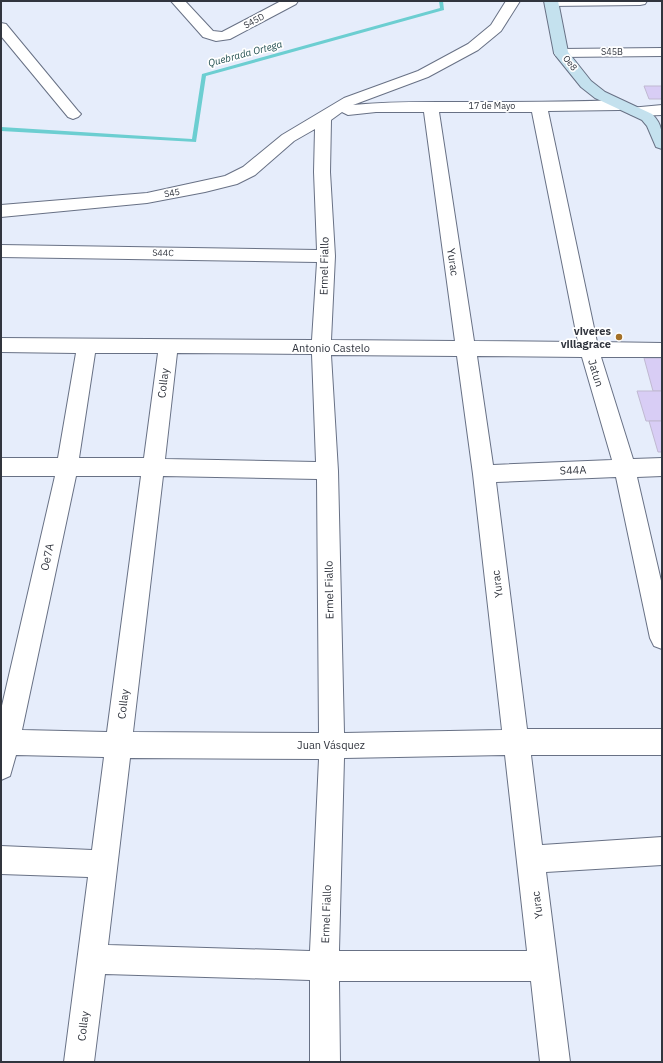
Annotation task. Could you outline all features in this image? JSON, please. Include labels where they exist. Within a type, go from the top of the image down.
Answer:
[{"type":"street","name":"S45D","points":[[178,1],[208,34],[216,37],[225,36],[291,1]]},
{"type":"street","points":[[322,118],[349,101],[422,74],[474,48],[496,28],[513,1]]},
{"type":"street","points":[[551,2],[640,1]]},
{"type":"street","name":"Oe8","points":[[551,2],[561,53],[586,84],[600,95],[619,104]]},
{"type":"street","points":[[1,27],[73,114]]},
{"type":"street","name":"S45B","points":[[561,53],[662,52]]},
{"type":"street","name":"17 de Mayo","points":[[322,118],[356,108],[431,106],[539,107],[619,104],[635,111],[662,110]]},
{"type":"street","name":"Yurac","points":[[431,106],[484,474],[555,1062]]},
{"type":"street","name":"Jatun","points":[[539,107],[589,349],[625,468],[662,638]]},
{"type":"street","points":[[635,111],[653,122],[657,128],[662,144]]},
{"type":"street","name":"S45","points":[[1,211],[147,198],[205,188],[231,180],[254,167],[288,138],[322,118]]},
{"type":"street","name":"Ermel Fiallo","points":[[322,118],[322,172],[326,256],[321,348],[327,471],[332,746],[324,966],[325,1062]]},
{"type":"street","name":"S44C","points":[[1,251],[326,256]]},
{"type":"street","name":"Antonio Castelo","points":[[1,346],[662,350]]},
{"type":"street","name":"Oe7A","points":[[1,767],[4,742],[67,467],[87,346]]},
{"type":"street","name":"Collay","points":[[79,1062],[102,864],[168,346]]},
{"type":"street","points":[[1,467],[152,467],[327,471]]},
{"type":"street","name":"S44A","points":[[484,474],[662,467]]},
{"type":"street","name":"Juan Vásquez","points":[[4,742],[118,745],[332,746],[516,742],[662,742]]},
{"type":"street","points":[[531,859],[662,851]]},
{"type":"street","points":[[1,860],[102,864]]},
{"type":"street","points":[[92,959],[324,966],[544,966]]},
{"type":"building","points":[[644,86],[662,86],[662,99],[649,99]]},
{"type":"building","points":[[644,358],[662,358],[662,391],[653,391]]},
{"type":"building","points":[[637,391],[662,391],[662,421],[646,421]]},
{"type":"building","points":[[649,421],[662,421],[662,452],[658,452]]},
{"type":"waterway","name":"Quebrada Ortega","points":[[1,129],[194,141],[204,75],[442,9],[441,1]]},
{"type":"place","name":"viveres villagrace","points":[[619,337]]}]
